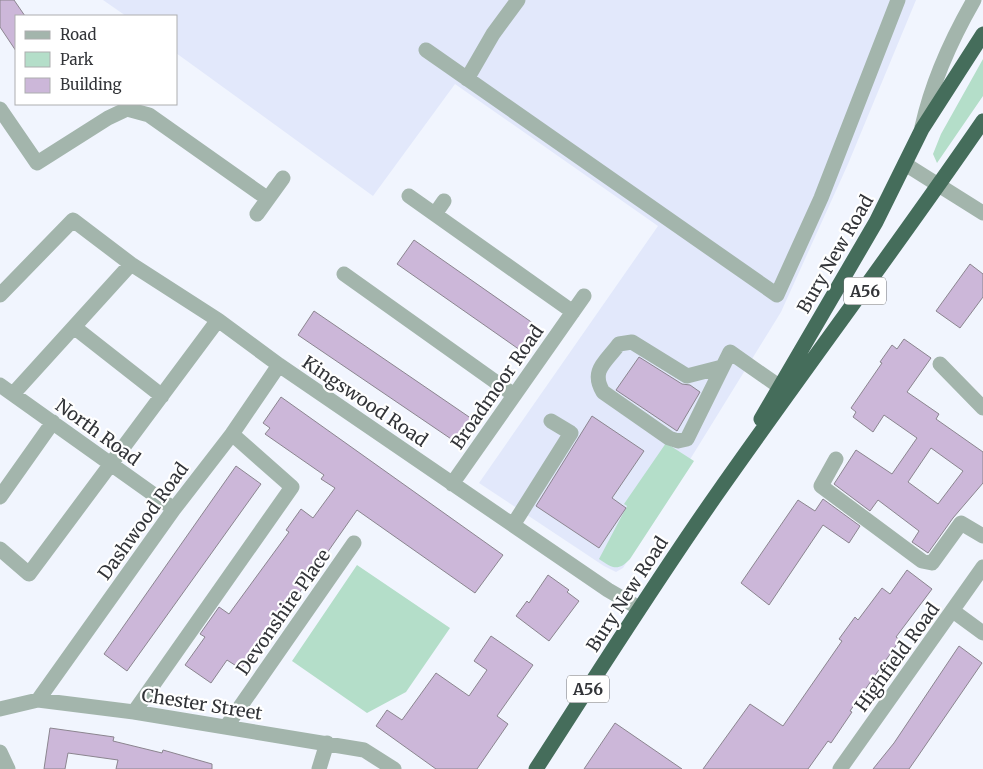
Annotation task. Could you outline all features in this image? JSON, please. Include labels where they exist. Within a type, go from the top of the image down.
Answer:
[{"type":"highway","name":"Bury New Road","points":[[719,491],[876,222],[922,129],[983,34]]},
{"type":"highway","name":"Bury New Road","points":[[536,769],[639,608],[719,491],[939,186],[983,121]]},
{"type":"street","points":[[467,79],[493,34],[518,0]]},
{"type":"street","points":[[426,50],[777,295],[821,198],[898,0]]},
{"type":"street","points":[[922,129],[928,100],[956,31],[974,0]]},
{"type":"street","points":[[0,109],[37,163],[108,118],[127,109],[149,115],[268,199]]},
{"type":"street","points":[[905,164],[982,212]]},
{"type":"street","points":[[257,214],[283,178]]},
{"type":"street","points":[[409,196],[573,312]]},
{"type":"street","points":[[434,214],[444,200]]},
{"type":"street","name":"Kingswood Road","points":[[0,295],[74,220],[131,264],[218,320],[279,365],[608,590],[639,608]]},
{"type":"street","points":[[4,388],[74,327],[131,264]]},
{"type":"street","points":[[344,274],[514,395]]},
{"type":"street","name":"Broadmoor Road","points":[[452,484],[584,296]]},
{"type":"street","points":[[0,549],[29,574],[218,320]]},
{"type":"street","points":[[74,327],[162,396]]},
{"type":"street","points":[[722,366],[687,376],[632,342],[619,344],[597,374],[597,382],[603,392],[669,438],[678,441],[687,440],[730,352],[780,387]]},
{"type":"street","points":[[940,364],[983,408]]},
{"type":"street","name":"Dashwood Road","points":[[38,700],[174,509],[232,434],[279,365]]},
{"type":"street","name":"North Road","points":[[4,388],[174,509]]},
{"type":"street","points":[[513,525],[571,433],[551,421]]},
{"type":"street","points":[[0,497],[53,422]]},
{"type":"street","points":[[134,712],[292,487],[232,434]]},
{"type":"street","points":[[836,460],[821,486],[922,561],[932,563],[962,523],[983,536]]},
{"type":"street","name":"Devonshire Place","points":[[226,727],[354,543]]},
{"type":"street","name":"Highfield Road","points":[[840,769],[983,567]]},
{"type":"street","points":[[953,611],[983,633]]},
{"type":"street","name":"Chester Street","points":[[0,709],[38,700],[134,712],[364,750],[394,769]]},
{"type":"street","points":[[319,769],[327,743]]},
{"type":"street","points":[[0,752],[8,769]]},
{"type":"shaded area","points":[[103,0],[916,0],[848,164],[781,312],[623,568],[616,572],[604,566],[479,483],[658,226],[455,84],[373,196],[178,54],[178,15],[125,15]]},
{"type":"green space","points":[[983,59],[983,96],[937,163],[933,154],[941,134]]},
{"type":"green space","points":[[666,443],[694,461],[630,559],[622,566],[608,565],[599,559],[627,506],[624,504]]},
{"type":"green space","points":[[357,565],[450,628],[406,692],[367,713],[292,661]]},
{"type":"building","points":[[0,0],[14,0],[24,15],[15,15],[15,50],[0,27]]},
{"type":"building","points":[[414,240],[537,326],[520,350],[397,264]]},
{"type":"building","points":[[970,264],[983,274],[983,297],[960,328],[936,311]]},
{"type":"building","points":[[314,311],[475,421],[460,445],[298,335]]},
{"type":"building","points":[[904,339],[931,358],[907,392],[939,414],[936,419],[983,452],[983,483],[953,518],[928,553],[912,542],[919,531],[878,500],[870,511],[834,484],[856,450],[892,474],[917,438],[884,415],[873,432],[853,417],[856,412],[851,408],[882,363],[880,362],[892,345],[897,349]],"holes":[[[931,448],[963,471],[938,504],[908,482]]]},
{"type":"building","points":[[639,357],[682,384],[690,385],[700,392],[677,431],[616,390]]},
{"type":"building","points":[[281,397],[503,555],[475,593],[357,510],[276,626],[273,623],[241,669],[227,660],[211,683],[185,665],[205,637],[200,634],[219,607],[229,614],[289,532],[286,530],[301,509],[313,518],[335,488],[321,479],[324,475],[265,434],[270,428],[263,423]]},
{"type":"building","points":[[592,416],[644,451],[612,498],[626,508],[599,548],[536,506]]},
{"type":"building","points":[[236,466],[261,484],[127,671],[104,654]]},
{"type":"building","points":[[823,499],[860,526],[849,543],[823,525],[769,605],[741,583],[798,500],[815,511]]},
{"type":"building","points":[[907,570],[932,589],[896,637],[900,640],[850,711],[852,712],[831,743],[828,741],[808,769],[703,769],[750,704],[783,726],[842,641],[839,639],[855,617],[858,620],[882,588],[890,594]]},
{"type":"building","points":[[548,575],[569,590],[567,592],[579,601],[549,641],[516,616],[527,601],[529,603]]},
{"type":"building","points":[[491,636],[533,665],[497,716],[508,724],[477,769],[436,769],[376,726],[387,710],[402,720],[436,673],[469,696],[487,670],[474,661]]},
{"type":"building","points":[[959,646],[982,663],[916,759],[909,769],[873,769],[894,743]]},
{"type":"building","points":[[615,723],[682,769],[584,769]]},
{"type":"building","points":[[50,728],[114,737],[113,741],[162,753],[163,750],[212,764],[212,769],[116,769],[118,760],[68,753],[65,769],[44,769]]}]
